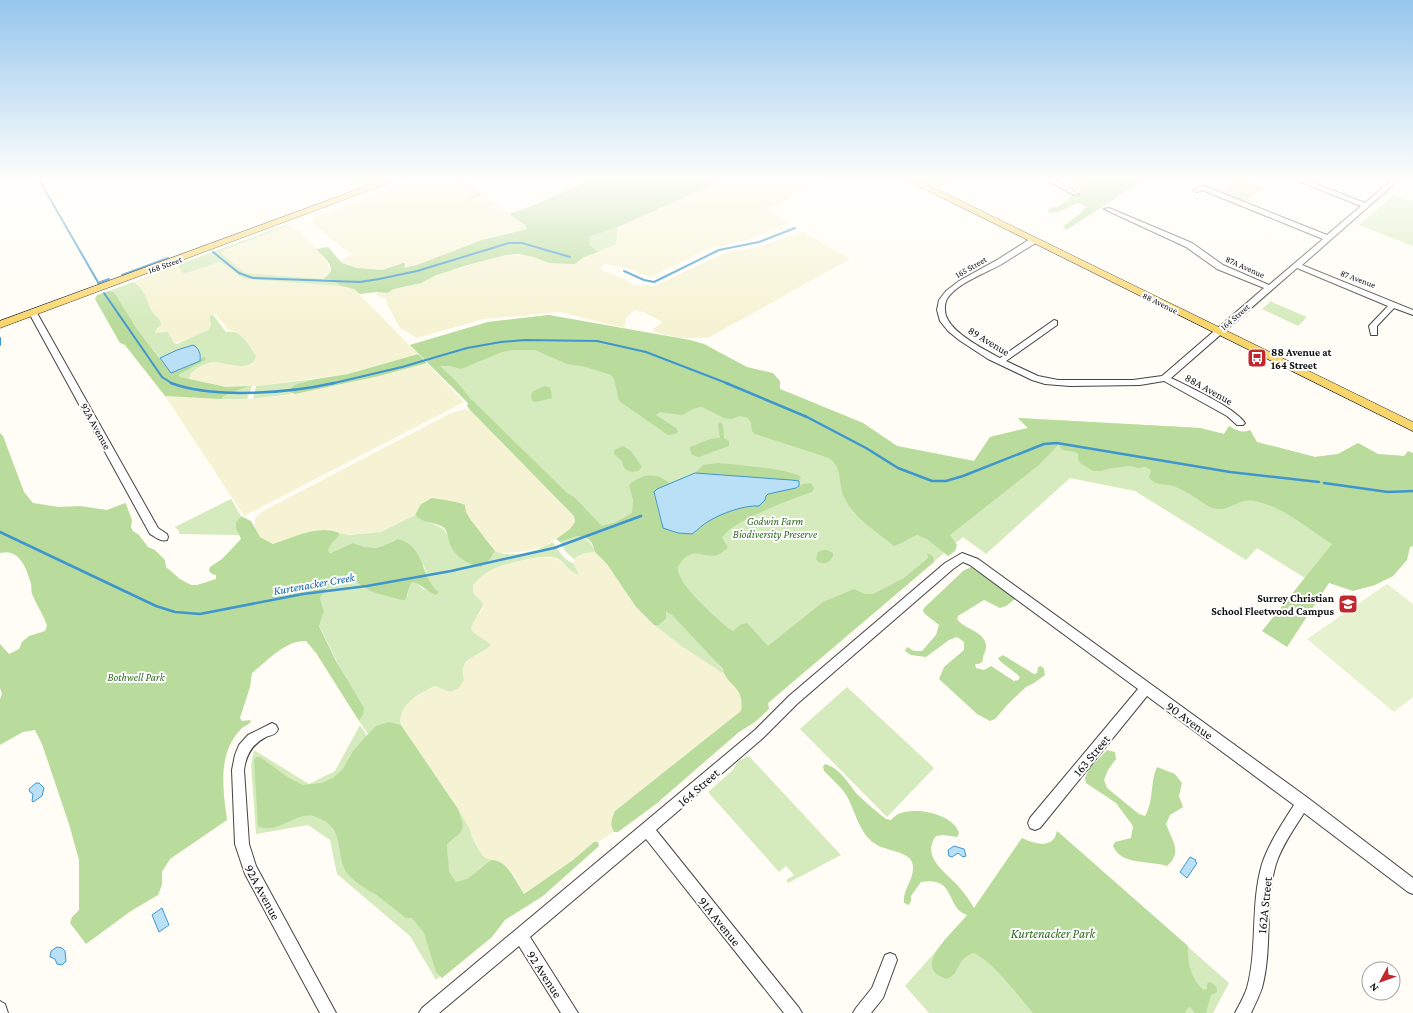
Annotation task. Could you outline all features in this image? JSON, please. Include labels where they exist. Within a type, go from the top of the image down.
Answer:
[{"type":"main road","name":"168 Street","points":[[0,325],[270,225]]},
{"type":"main road","name":"88 Avenue","points":[[1002,225],[1413,427]]},
{"type":"street","name":"87A Avenue","points":[[1144,225],[1189,245],[1220,267],[1270,288]]},
{"type":"street","points":[[1297,225],[1328,238]]},
{"type":"street","name":"164 Street","points":[[1044,381],[1060,383],[1145,382],[1165,378],[1343,225]]},
{"type":"street","name":"165 Street","points":[[942,302],[952,290],[1033,241]]},
{"type":"street","name":"87 Avenue","points":[[1296,265],[1413,313]]},
{"type":"street","name":"89 Avenue","points":[[942,302],[944,321],[952,330],[1022,374],[1044,381]]},
{"type":"street","points":[[1374,333],[1374,326],[1376,322],[1394,304]]},
{"type":"street","name":"92A Avenue","points":[[33,313],[154,531],[162,537]]},
{"type":"street","points":[[1000,361],[1054,323]]},
{"type":"street","name":"88A Avenue","points":[[1165,378],[1230,414],[1240,423]]},
{"type":"street","name":"164 Street","points":[[427,1013],[713,774],[759,734],[793,700],[957,559],[965,557]]},
{"type":"street","name":"90 Avenue","points":[[965,557],[974,562],[1303,803],[1413,887]]},
{"type":"street","name":"163 Street","points":[[1035,823],[1146,688]]},
{"type":"street","name":"92A Avenue","points":[[272,728],[256,735],[243,749],[239,759],[238,770],[242,844],[250,869],[328,1013]]},
{"type":"street","name":"162A Street","points":[[1243,1013],[1254,989],[1257,974],[1264,886],[1269,866],[1278,845],[1303,803]]},
{"type":"street","name":"91A Avenue","points":[[647,830],[794,1013]]},
{"type":"street","name":"92 Avenue","points":[[520,935],[570,1013]]},
{"type":"street","points":[[861,1013],[878,993],[890,960]]},
{"type":"shaded area","points":[[289,225],[300,232],[326,259],[330,272],[324,279],[245,273],[223,256],[221,253],[224,250]]},
{"type":"shaded area","points":[[315,225],[525,225],[527,229],[482,240],[417,265],[404,268],[401,263],[381,270],[357,268],[342,263],[341,260],[353,254],[347,251]]},
{"type":"shaded area","points":[[622,225],[782,225],[748,240],[710,248],[650,277],[626,268],[604,264],[600,270],[625,279],[632,285],[654,286],[727,252],[762,246],[803,232],[850,259],[708,338],[679,338],[657,333],[653,331],[653,329],[663,322],[643,312],[635,310],[626,317],[624,328],[560,312],[483,319],[417,338],[400,328],[388,306],[386,299],[379,297],[377,294],[377,292],[386,293],[394,289],[421,283],[445,272],[506,255],[529,256],[549,263],[575,264],[584,257],[617,243],[618,227]]},
{"type":"shaded area","points":[[219,262],[247,279],[313,283],[354,289],[418,354],[348,374],[256,386],[226,387],[189,379],[191,373],[204,365],[213,362],[246,366],[252,364],[256,356],[242,336],[228,329],[214,312],[214,316],[211,315],[211,326],[208,330],[186,340],[174,343],[168,332],[155,333],[159,328],[151,308],[143,291],[138,284],[133,282],[177,265],[184,274]]},
{"type":"shaded area","points":[[427,363],[464,402],[244,516],[165,396],[253,399],[295,394],[379,376]]},
{"type":"shaded area","points":[[465,409],[470,410],[574,516],[575,522],[570,529],[544,547],[520,552],[500,553],[495,551],[485,537],[474,526],[466,512],[466,508],[461,503],[438,499],[426,501],[421,504],[415,515],[381,532],[344,535],[334,531],[318,530],[274,544],[260,537],[255,530],[255,518],[263,511],[451,413]]},
{"type":"shaded area","points":[[595,552],[607,564],[636,607],[657,628],[724,674],[739,690],[742,700],[741,711],[611,828],[614,832],[598,842],[594,842],[573,860],[524,894],[514,875],[501,863],[484,857],[478,849],[470,829],[401,725],[401,714],[408,703],[424,691],[435,686],[450,692],[464,665],[474,655],[487,649],[471,629],[473,621],[482,610],[478,598],[472,593],[473,585],[481,577],[489,571],[513,562],[535,558],[555,557],[578,575],[573,563],[576,557],[585,553]]},
{"type":"green space","points":[[287,225],[224,250],[221,253],[245,273],[330,279],[341,286],[247,279],[239,276],[223,263],[219,262],[184,274],[177,265]]},
{"type":"green space","points":[[525,225],[622,225],[589,237],[590,245],[598,252],[584,257],[575,264],[549,263],[519,254],[506,255],[464,266],[437,275],[421,283],[394,289],[387,293],[377,292],[360,294],[354,289],[341,286],[330,279],[324,279],[331,271],[331,268],[326,259],[316,249],[328,247],[342,263],[357,268],[382,270],[405,263],[404,268],[417,265],[482,240],[527,229]]},
{"type":"green space","points":[[1064,225],[1073,225],[1066,230],[1063,226]]},
{"type":"green space","points":[[1360,225],[1413,225],[1413,246]]},
{"type":"green space","points":[[618,227],[616,244],[598,252],[590,245],[589,237]]},
{"type":"green space","points":[[133,282],[143,291],[152,311],[159,319],[161,324],[155,333],[168,332],[174,343],[177,344],[208,330],[211,326],[211,315],[214,316],[226,332],[231,331],[240,335],[244,339],[256,356],[254,361],[250,365],[244,366],[214,362],[202,366],[191,373],[189,379],[180,377],[179,376],[182,373],[204,357],[200,359],[201,356],[193,345],[177,350],[160,358],[137,329],[114,292],[109,291]]},
{"type":"green space","points":[[109,291],[114,292],[137,329],[171,373],[200,361],[200,359],[204,357],[206,358],[205,360],[179,375],[180,377],[226,387],[249,386],[224,396],[221,399],[165,396],[125,345],[120,343],[95,299],[97,295]]},
{"type":"green space","points":[[1271,301],[1307,317],[1298,326],[1262,309]]},
{"type":"green space","name":"Godwin Farm Biodiversity Preserve","points":[[549,315],[744,373],[780,381],[780,389],[863,423],[897,446],[974,461],[990,437],[1028,428],[1018,418],[1200,428],[1224,434],[1229,426],[1242,432],[1250,430],[1257,442],[1315,457],[1338,454],[1358,443],[1378,454],[1404,456],[1305,578],[1257,548],[1246,560],[1135,491],[1070,478],[986,554],[963,537],[768,703],[410,345],[488,322]]},
{"type":"green space","points":[[549,315],[690,340],[704,344],[747,367],[773,373],[780,381],[780,389],[863,423],[897,446],[974,461],[990,437],[1028,428],[1018,418],[1200,428],[1224,434],[1229,426],[1242,432],[1250,430],[1257,442],[1315,457],[1338,454],[1358,443],[1378,454],[1404,456],[1408,451],[1413,453],[1413,546],[1410,547],[1407,560],[1393,576],[1375,585],[1353,591],[1329,583],[1287,647],[1262,631],[1332,544],[1285,513],[1265,504],[1254,501],[1244,501],[1223,509],[1214,508],[1171,485],[1158,484],[1154,482],[1149,478],[1151,470],[1145,467],[1138,468],[1130,466],[1093,471],[1080,463],[1076,452],[1064,450],[1059,444],[1039,465],[950,535],[957,545],[955,551],[948,556],[927,539],[917,535],[894,546],[867,525],[855,513],[845,499],[838,469],[832,460],[755,434],[752,431],[751,423],[748,418],[740,416],[731,419],[724,418],[702,407],[695,408],[682,415],[660,412],[656,415],[676,428],[678,432],[668,435],[619,401],[614,379],[611,375],[586,367],[567,364],[535,350],[512,350],[502,352],[461,369],[449,366],[440,366],[456,381],[471,399],[567,493],[574,497],[602,526],[614,523],[632,513],[633,500],[629,485],[645,476],[660,477],[670,484],[657,489],[654,494],[660,519],[663,525],[674,532],[693,534],[699,528],[715,518],[733,510],[742,507],[759,506],[768,494],[811,483],[814,488],[812,492],[763,511],[728,531],[722,538],[728,547],[722,552],[712,556],[699,554],[689,555],[678,566],[679,573],[689,590],[729,629],[733,631],[740,625],[747,623],[768,646],[823,602],[854,589],[865,594],[873,594],[904,578],[928,558],[927,553],[933,556],[934,562],[768,703],[769,709],[755,722],[739,732],[656,804],[618,832],[614,832],[611,824],[615,811],[741,711],[742,702],[738,691],[724,674],[722,668],[672,615],[666,612],[666,619],[659,625],[654,625],[636,607],[607,564],[595,552],[592,543],[588,539],[577,536],[560,542],[556,539],[570,529],[575,522],[574,516],[470,410],[467,406],[468,403],[410,345],[488,322]]},
{"type":"green space","points":[[418,354],[427,363],[379,376],[295,394],[289,392],[293,386],[300,383],[348,374]]},
{"type":"green space","points":[[316,379],[300,383],[289,392],[292,394],[253,399],[256,386]]},
{"type":"green space","points":[[252,386],[247,399],[221,399],[224,396]]},
{"type":"green space","points":[[544,386],[549,387],[551,390],[552,398],[536,402],[532,401],[532,392]]},
{"type":"green space","points":[[720,422],[723,425],[724,438],[729,441],[729,446],[699,457],[692,455],[690,447],[710,439],[720,438],[718,425]]},
{"type":"green space","name":"Bothwell Park","points":[[0,433],[3,436],[24,492],[33,503],[59,507],[80,506],[107,510],[125,503],[132,520],[131,527],[133,531],[139,535],[148,547],[155,550],[165,560],[166,567],[180,579],[191,585],[197,585],[216,579],[216,575],[209,571],[210,567],[222,559],[241,539],[236,528],[236,522],[241,516],[251,521],[260,537],[273,544],[314,531],[323,530],[339,533],[339,536],[328,550],[329,553],[353,543],[364,547],[375,548],[398,539],[414,548],[429,579],[439,592],[436,595],[412,582],[409,586],[405,600],[402,600],[372,592],[354,581],[344,578],[332,582],[320,598],[324,611],[319,626],[336,661],[364,708],[363,715],[359,721],[316,653],[306,641],[291,644],[270,657],[252,673],[250,687],[240,718],[242,721],[250,720],[251,722],[241,729],[233,739],[228,749],[225,761],[223,784],[227,820],[170,859],[162,872],[162,885],[158,895],[131,911],[86,944],[70,923],[72,917],[79,910],[79,860],[69,824],[42,744],[35,730],[23,732],[0,745],[0,699],[2,694],[0,688],[0,644],[9,654],[19,649],[22,642],[29,636],[45,631],[47,625],[32,594],[31,583],[23,564],[12,553],[0,553]]},
{"type":"green space","points":[[623,446],[631,451],[642,467],[638,471],[632,472],[625,469],[622,461],[614,454],[614,450]]},
{"type":"green space","points":[[718,463],[786,471],[801,477],[799,481],[695,473],[703,465]]},
{"type":"green space","points":[[432,498],[465,505],[466,512],[470,519],[495,551],[490,559],[481,567],[471,564],[457,555],[451,546],[447,532],[443,527],[426,522],[415,515],[421,504]]},
{"type":"green space","points":[[231,499],[241,516],[236,522],[239,535],[179,534],[179,531],[175,527]]},
{"type":"green space","points":[[415,515],[420,519],[436,525],[444,530],[449,541],[490,559],[495,551],[509,554],[525,553],[553,542],[564,557],[573,563],[579,575],[572,572],[557,558],[543,557],[513,562],[496,568],[483,575],[473,585],[473,593],[483,603],[471,629],[475,634],[491,645],[466,662],[463,672],[464,680],[459,688],[450,692],[435,686],[429,689],[416,696],[406,706],[402,712],[401,725],[376,726],[368,734],[359,721],[363,715],[319,625],[324,611],[320,598],[332,582],[344,578],[354,581],[372,592],[408,596],[408,587],[412,582],[416,582],[423,589],[439,592],[430,585],[424,566],[394,540],[386,545],[376,548],[357,544],[335,553],[328,553],[328,550],[339,536],[339,533],[349,535],[381,532]]},
{"type":"green space","points":[[577,536],[589,541],[595,552],[585,553],[576,557],[575,560],[566,552],[560,542]]},
{"type":"green space","points":[[823,550],[833,553],[833,556],[830,561],[820,563],[816,559],[818,552]]},
{"type":"green space","points":[[971,567],[1013,596],[1015,599],[1006,606],[1000,608],[984,600],[958,616],[957,619],[960,622],[982,636],[986,645],[983,661],[975,664],[976,668],[984,670],[991,666],[1014,681],[1018,680],[1020,678],[1018,675],[998,658],[1003,655],[1034,674],[1037,673],[1038,667],[1041,666],[1044,669],[1045,675],[1026,687],[995,719],[990,721],[977,714],[939,679],[944,667],[964,650],[964,642],[957,637],[949,640],[926,657],[911,655],[905,651],[907,647],[914,651],[922,651],[936,635],[939,625],[925,614],[923,611],[924,608],[963,571]]},
{"type":"green space","points":[[1387,584],[1413,604],[1413,697],[1394,712],[1307,639]]},
{"type":"green space","points":[[665,612],[672,615],[701,644],[716,660],[724,674],[680,645],[654,625],[659,625],[666,619]]},
{"type":"green space","points":[[847,687],[934,768],[887,817],[800,729]]},
{"type":"green space","points":[[389,722],[401,725],[458,809],[463,827],[460,833],[447,845],[449,872],[456,882],[467,879],[491,860],[496,860],[506,867],[524,894],[573,860],[594,842],[598,842],[599,846],[543,896],[505,920],[492,937],[442,978],[436,972],[424,933],[412,918],[406,918],[348,875],[344,868],[338,838],[331,826],[325,821],[316,817],[302,816],[273,828],[258,826],[254,760],[256,757],[260,757],[289,778],[303,785],[321,783],[333,778],[343,769],[353,751],[376,726]]},
{"type":"green space","points":[[360,725],[448,863],[447,845],[462,830],[462,822],[458,809],[470,829],[478,849],[484,857],[491,860],[467,879],[492,933],[436,980],[410,936],[337,874],[330,840],[308,825],[256,834],[251,765],[254,750],[309,784],[335,771]]},
{"type":"green space","points":[[1107,750],[1115,752],[1116,759],[1108,770],[1104,780],[1107,788],[1139,814],[1145,816],[1148,810],[1153,779],[1157,767],[1175,774],[1182,783],[1179,796],[1183,807],[1170,815],[1166,824],[1175,846],[1172,861],[1167,866],[1129,860],[1122,857],[1113,846],[1115,842],[1131,838],[1133,826],[1116,803],[1086,783],[1085,778],[1089,769]]},
{"type":"green space","points":[[749,756],[841,855],[788,883],[786,880],[794,875],[786,866],[779,872],[708,792],[733,770],[738,761]]},
{"type":"green space","name":"Kurtenacker Park","points":[[825,764],[831,766],[840,773],[867,804],[886,819],[891,820],[898,814],[905,812],[923,811],[942,817],[956,826],[959,833],[957,837],[943,835],[936,836],[932,844],[931,851],[937,864],[959,887],[974,908],[1022,838],[1032,842],[1043,844],[1048,843],[1055,837],[1057,831],[1188,946],[1189,964],[1196,981],[1204,990],[1207,989],[1207,984],[1209,982],[1214,984],[1217,988],[1217,992],[1211,995],[1206,1013],[1195,1013],[1190,1007],[1185,1013],[1033,1013],[996,970],[980,956],[973,953],[963,959],[954,973],[947,979],[936,974],[932,966],[933,958],[938,948],[967,915],[960,911],[956,906],[946,888],[932,881],[921,882],[911,896],[909,905],[904,903],[905,893],[913,873],[912,862],[902,854],[877,845],[866,835],[861,828],[845,793],[824,771],[823,767]]},
{"type":"green space","name":"Kurtenacker Park","points":[[1057,831],[1229,983],[1213,1013],[929,1013],[905,986],[974,908],[1022,838],[1032,842],[1043,844],[1048,843],[1055,837]]},
{"type":"water","points":[[193,345],[199,352],[200,361],[171,373],[160,358],[177,350]]},
{"type":"water","points":[[695,473],[799,481],[799,486],[768,494],[759,506],[740,508],[720,515],[707,522],[692,534],[678,533],[663,528],[654,492],[657,489]]},
{"type":"water","points":[[36,783],[39,783],[44,788],[42,796],[33,802],[33,794],[29,789]]},
{"type":"water","points":[[954,846],[964,849],[966,856],[963,857],[958,853],[952,857],[949,856],[948,850]]},
{"type":"water","points":[[1190,857],[1196,860],[1195,861],[1197,863],[1187,878],[1180,872]]},
{"type":"water","points":[[162,908],[169,925],[159,932],[152,915]]},
{"type":"water","points":[[57,947],[62,948],[65,951],[66,961],[62,965],[57,964],[55,959],[50,957],[51,951]]},
{"type":"waterway","points":[[65,225],[98,283]]},
{"type":"waterway","points":[[624,271],[644,280],[654,282],[719,250],[759,242],[795,228]]},
{"type":"waterway","points":[[213,252],[239,273],[253,278],[360,282],[417,271],[509,243],[522,243],[570,257]]},
{"type":"waterway","points":[[122,275],[168,258]]},
{"type":"waterway","points":[[98,283],[109,279]]},
{"type":"waterway","points":[[104,293],[162,377],[172,383]]},
{"type":"waterway","points":[[0,338],[0,345]]},
{"type":"waterway","points":[[330,384],[402,367],[467,348],[501,342],[525,340],[597,341],[646,352],[729,384]]},
{"type":"waterway","points":[[172,383],[188,388],[208,391],[252,393],[316,387],[334,383]]},
{"type":"waterway","points":[[726,383],[807,417],[866,448],[898,468],[932,481],[946,481],[963,476],[1044,444],[1057,443],[1230,472],[1319,482]]},
{"type":"waterway","points":[[1324,483],[1388,492],[1413,491]]},
{"type":"waterway","name":"Kurtenacker Creek","points":[[0,532],[156,606],[175,612],[200,614],[303,594],[367,586],[451,571],[554,548],[641,516]]},
{"type":"place","name":"88 Avenue at 164 Street","points":[[1257,358]]},
{"type":"place","name":"Surrey Christian School Fleetwood Campus","points":[[1348,604]]}]
